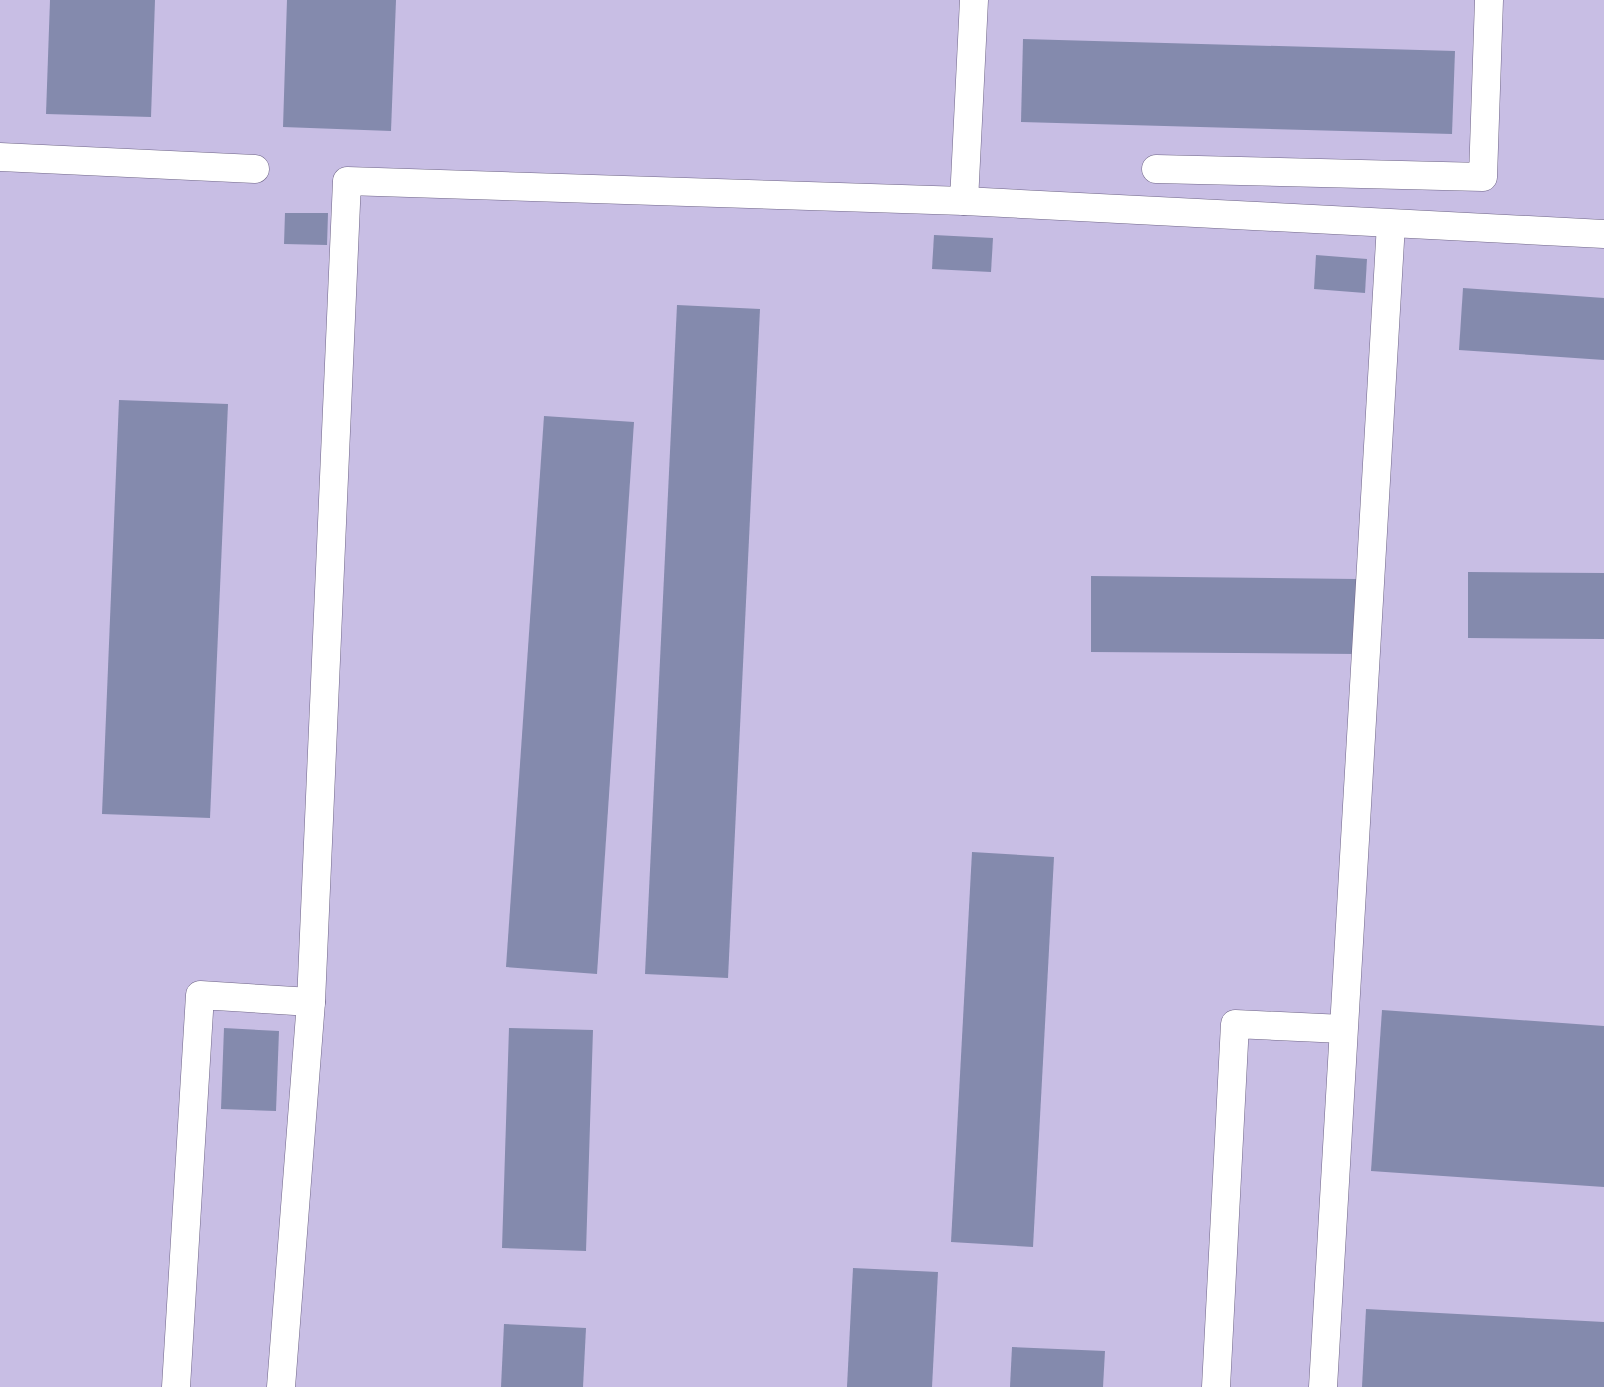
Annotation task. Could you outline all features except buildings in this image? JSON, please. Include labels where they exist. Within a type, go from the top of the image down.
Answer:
[{"type":"lane","points":[[964,201],[974,0]]},
{"type":"lane","points":[[1156,169],[1483,177],[1490,0]]},
{"type":"lane","points":[[0,157],[255,169]]},
{"type":"lane","points":[[281,1387],[312,1002],[347,181],[964,201],[1604,234]]},
{"type":"lane","points":[[1323,1387],[1391,224]]},
{"type":"lane","points":[[176,1387],[200,995],[312,1002]]},
{"type":"lane","points":[[1216,1387],[1235,1024],[1343,1029]]}]
